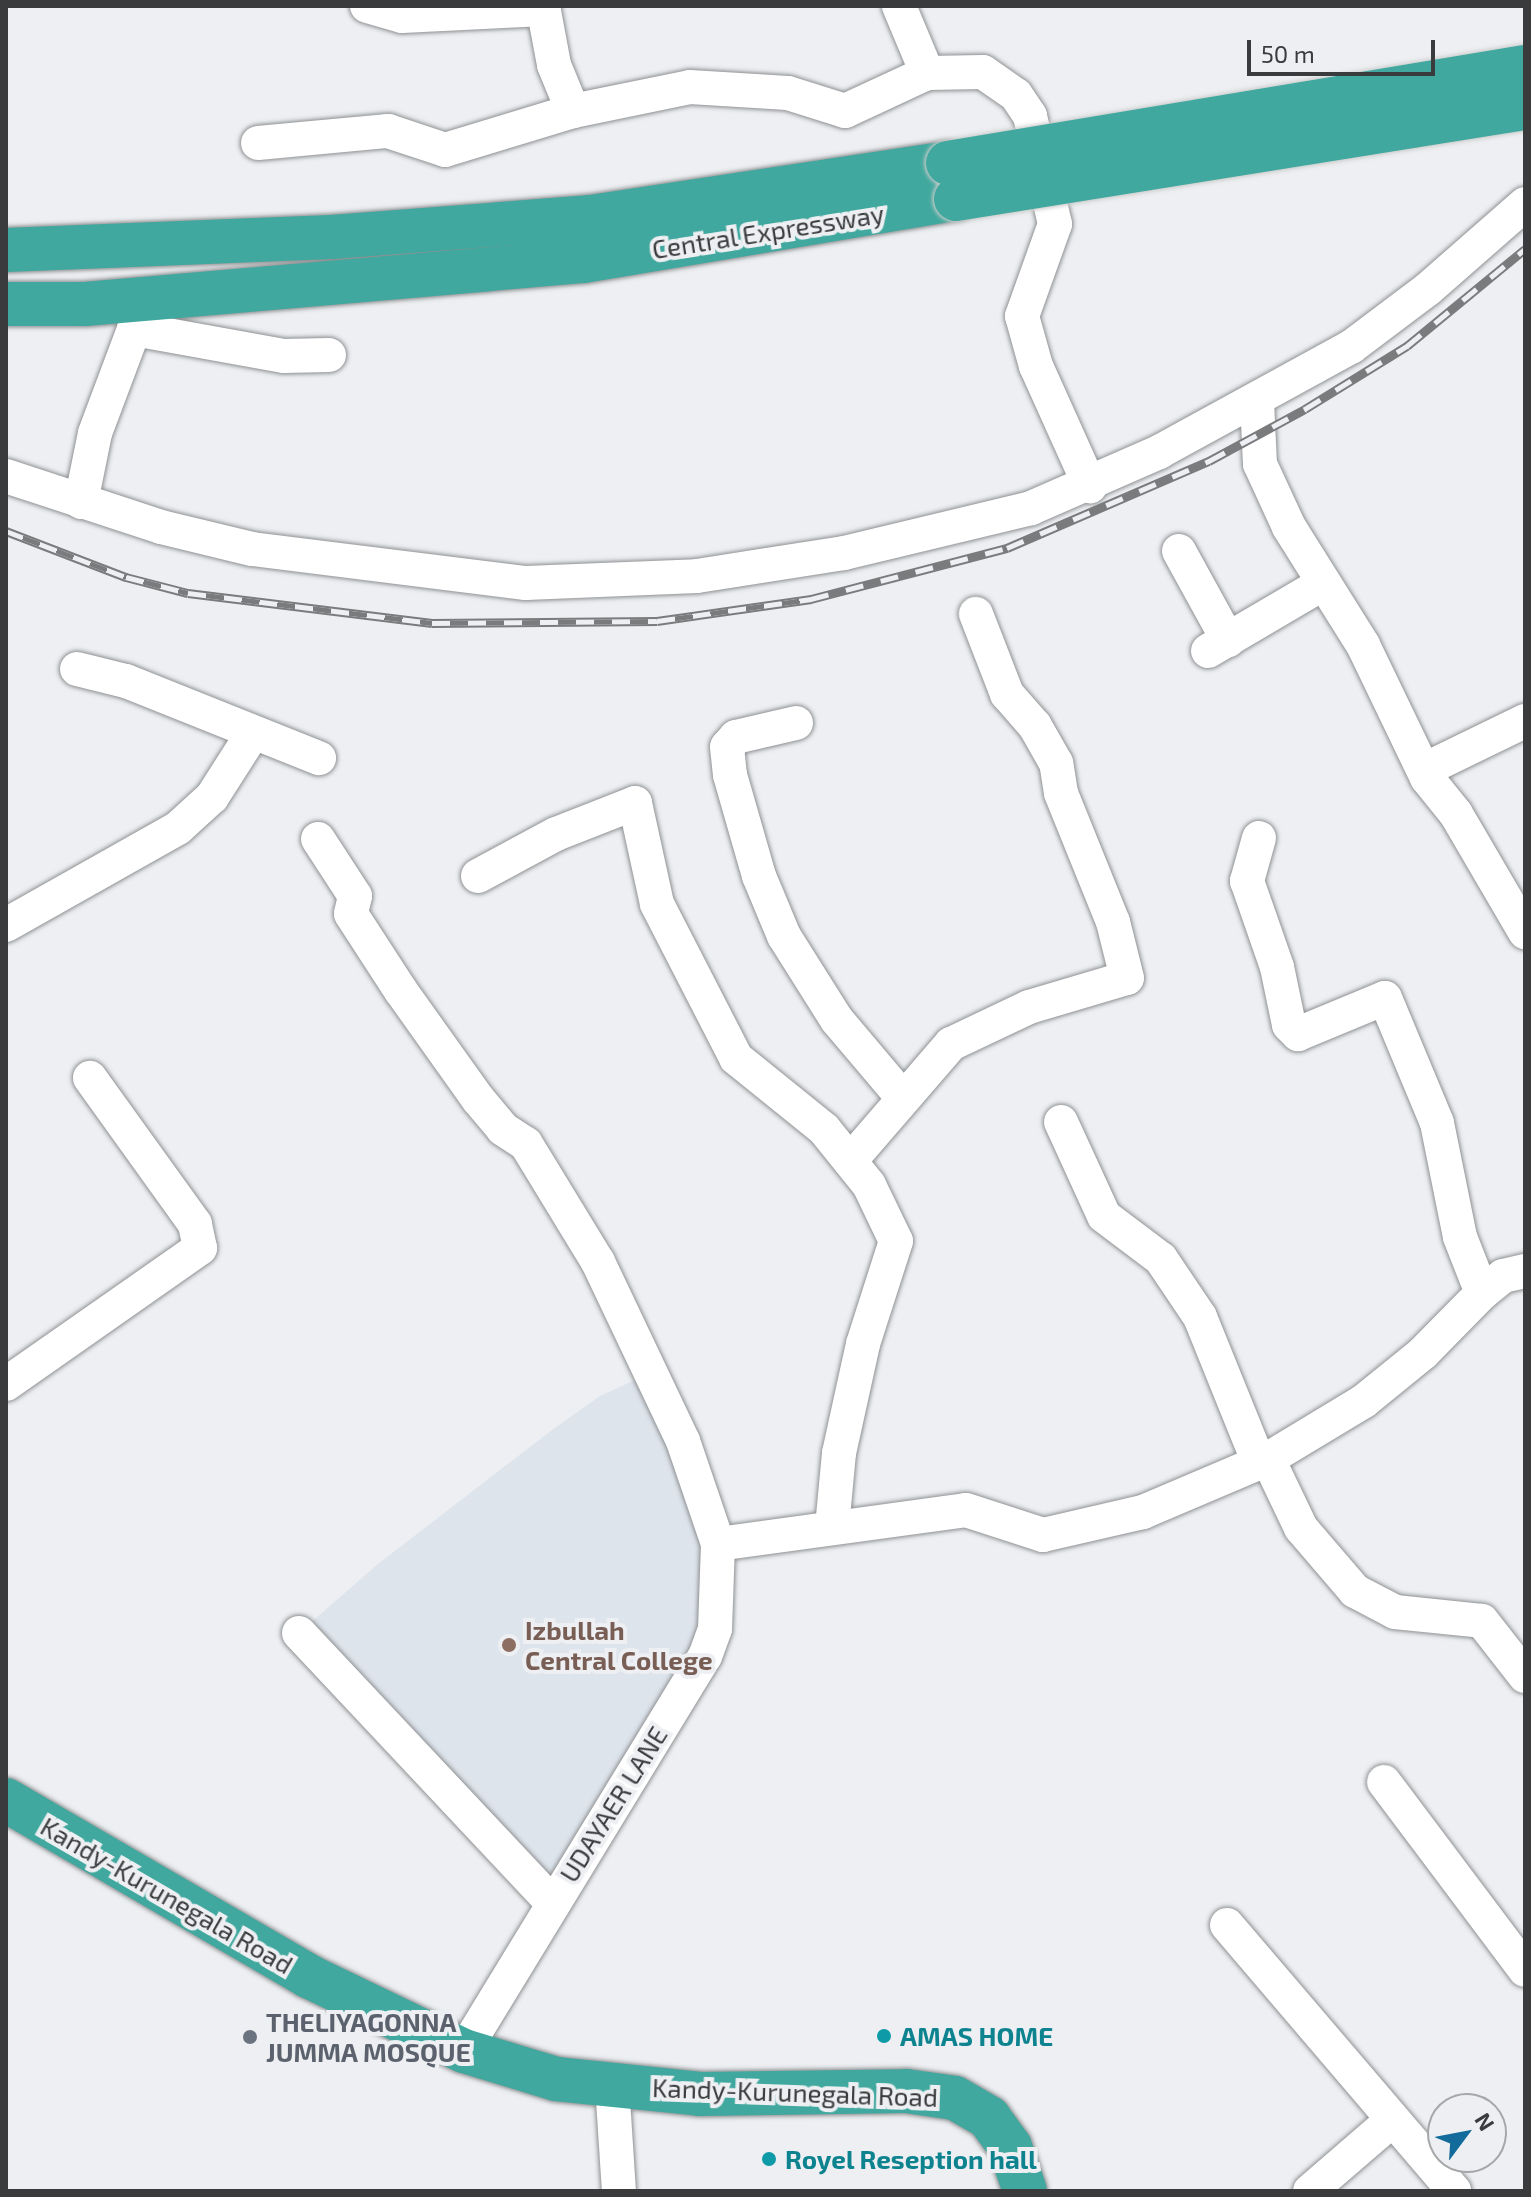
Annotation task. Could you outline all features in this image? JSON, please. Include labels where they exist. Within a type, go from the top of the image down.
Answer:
[{"type":"highway","name":"Central Expressway","points":[[26,304],[584,261],[952,181],[1525,67]]},
{"type":"highway","name":"Central Expressway","points":[[27,249],[332,237],[591,217],[952,181],[1525,108]]},
{"type":"highway","name":"Kandy-Kurunegala Road","points":[[6,1800],[308,1976],[464,2051],[556,2079],[700,2094],[906,2091],[955,2098],[989,2118],[1010,2147],[1025,2191]]},
{"type":"street","points":[[367,6],[402,16],[544,7],[554,65],[573,111]]},
{"type":"street","points":[[899,6],[927,73]]},
{"type":"street","points":[[258,143],[388,131],[445,150],[573,111],[690,87],[788,93],[845,111],[927,73],[983,72],[1016,95],[1030,116],[1055,224],[1022,316],[1036,366],[1090,486]]},
{"type":"street","points":[[6,476],[81,502],[252,549],[526,583],[697,576],[844,553],[954,529],[1090,486],[1257,401],[1362,339],[1525,204]]},
{"type":"street","points":[[81,502],[95,433],[134,329],[284,356],[329,355]]},
{"type":"street","points":[[1257,401],[1260,464],[1324,583],[1363,645],[1424,770],[1456,814],[1525,932]]},
{"type":"street","points":[[1179,551],[1218,645],[1324,583]]},
{"type":"street","points":[[850,1161],[902,1097],[951,1044],[1029,1007],[1127,978],[1113,922],[1061,793],[1056,763],[1035,726],[1007,694],[976,614]]},
{"type":"street","points":[[77,669],[126,681],[319,758]]},
{"type":"street","points":[[1424,770],[1525,721]]},
{"type":"street","points":[[796,723],[736,737],[727,747],[730,775],[759,876],[784,936],[837,1020],[902,1097]]},
{"type":"street","points":[[6,925],[178,828],[212,797],[253,733]]},
{"type":"street","points":[[478,876],[556,834],[635,803],[657,904],[736,1058],[755,1078],[795,1102],[869,1185],[896,1241],[863,1344],[839,1453],[832,1527]]},
{"type":"street","points":[[1259,838],[1247,881],[1277,967],[1289,1025],[1298,1034],[1385,998],[1437,1123],[1460,1237],[1482,1293]]},
{"type":"street","points":[[318,839],[355,896],[351,914],[401,991],[478,1099],[503,1129],[526,1144],[598,1262],[683,1441],[718,1544],[966,1510],[1043,1535],[1143,1512],[1264,1461],[1389,1383],[1482,1293],[1503,1276],[1525,1271]]},
{"type":"street","points":[[6,1384],[200,1248],[195,1224],[90,1078]]},
{"type":"street","points":[[1061,1122],[1104,1216],[1161,1259],[1200,1317],[1264,1461],[1301,1528],[1355,1591],[1395,1612],[1482,1621],[1525,1676]]},
{"type":"street","name":"UDAYAER LANE","points":[[464,2051],[552,1902],[705,1656],[715,1629],[718,1544]]},
{"type":"street","points":[[299,1633],[552,1902]]},
{"type":"street","points":[[1384,1782],[1525,1970]]},
{"type":"street","points":[[1227,1925],[1391,2121],[1454,2191]]},
{"type":"street","points":[[612,2084],[619,2191]]},
{"type":"street","points":[[1310,2191],[1391,2121]]},
{"type":"shaded area","name":"Izbullah Central College","points":[[653,1372],[683,1441],[715,1629],[552,1902],[299,1633],[378,1564],[552,1430],[600,1396]]},
{"type":"railway","points":[[6,531],[126,577],[188,593],[432,623],[657,621],[811,599],[1007,548],[1209,461],[1305,409],[1407,346],[1525,249]]},
{"type":"place","name":"Izbullah Central College","points":[[509,1645]]},
{"type":"place","name":"AMAS HOME","points":[[884,2036]]},
{"type":"place","name":"THELIYAGONNA JUMMA MOSQUE","points":[[250,2037]]},
{"type":"place","name":"Royel Reseption hall","points":[[769,2159]]}]
